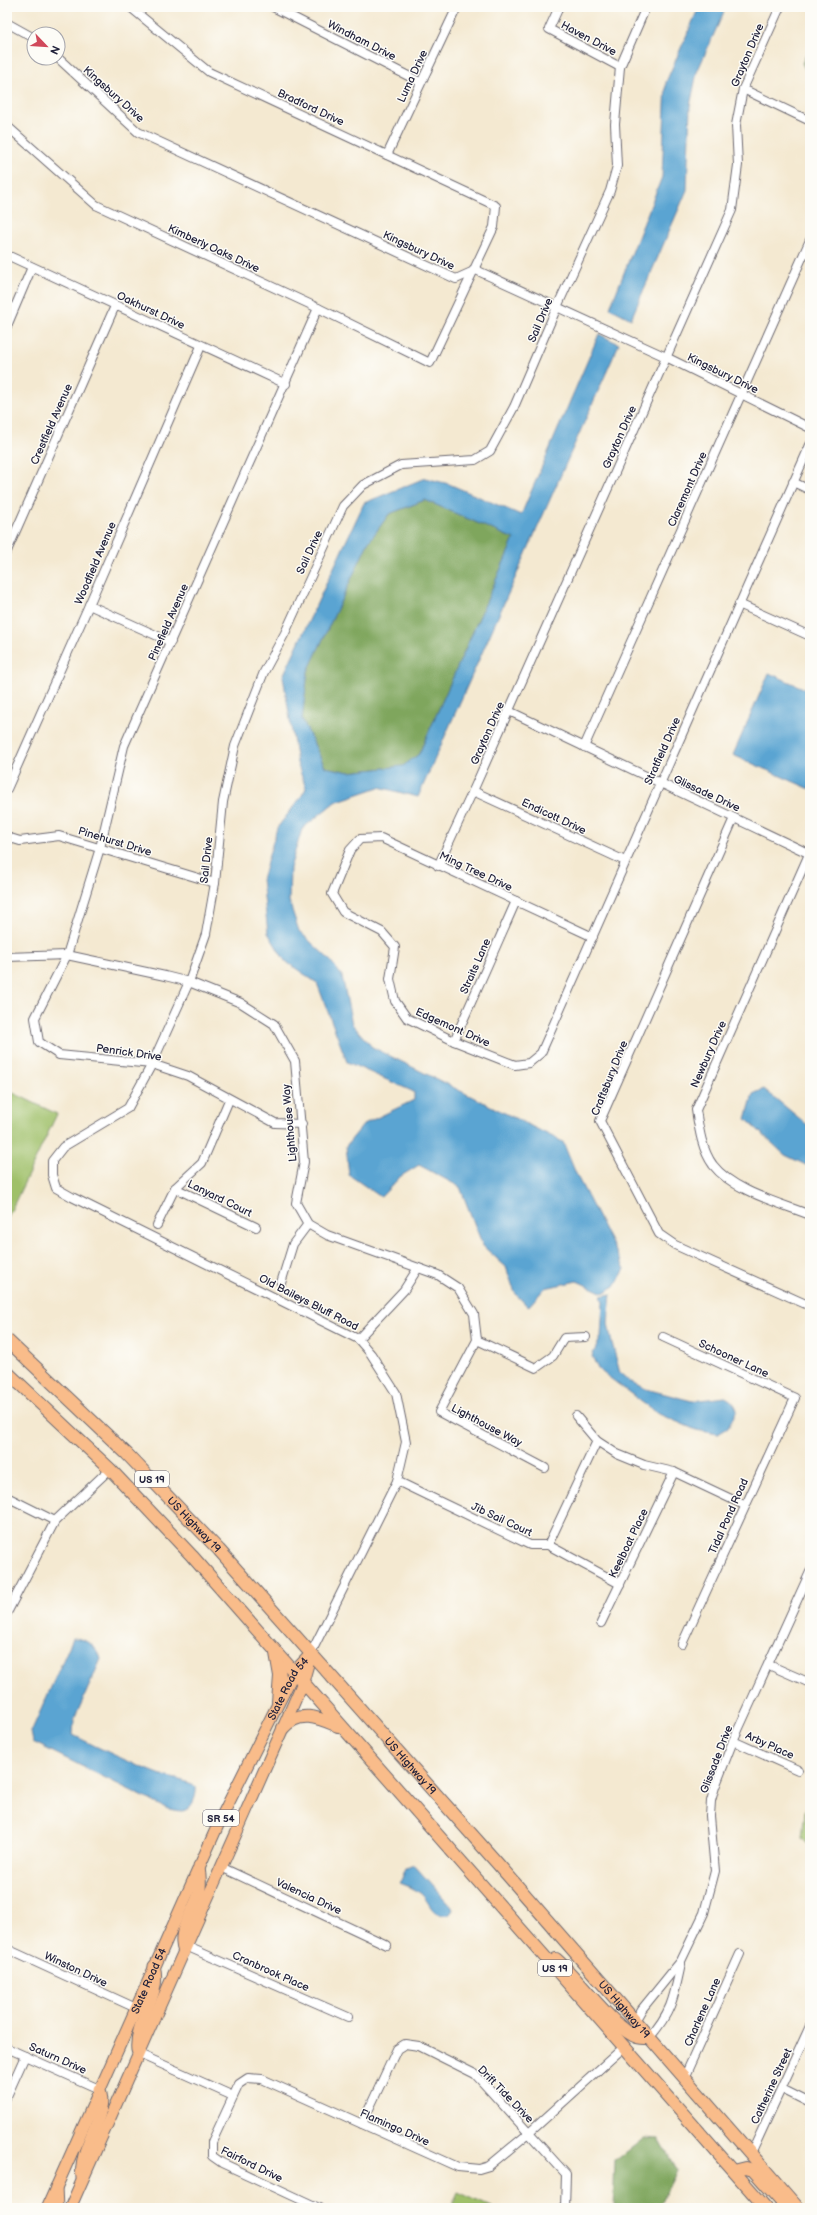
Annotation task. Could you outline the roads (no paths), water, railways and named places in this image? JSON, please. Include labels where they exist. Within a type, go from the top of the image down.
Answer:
[{"type":"highway","name":"US Highway 19","points":[[8,1341],[128,1454],[219,1550],[798,2208]]},
{"type":"highway","name":"US Highway 19","points":[[7,1372],[110,1469],[156,1516],[528,1935],[624,2047],[766,2208]]},
{"type":"highway","points":[[275,1650],[280,1676],[278,1702]]},
{"type":"highway","points":[[283,1728],[293,1719],[311,1716],[343,1728]]},
{"type":"highway","points":[[528,1935],[569,1970],[619,2027],[637,2037],[649,2038]]},
{"type":"highway","points":[[734,2171],[746,2168],[753,2170],[787,2208]]},
{"type":"main road","name":"State Road 54","points":[[46,2208],[199,1865],[278,1702],[294,1672],[310,1655]]},
{"type":"main road","name":"State Road 54","points":[[70,2208],[137,2053],[185,1949],[303,1682],[310,1655]]},
{"type":"main road","points":[[185,1949],[181,1943],[182,1933],[200,1891],[199,1865]]},
{"type":"main road","points":[[137,2053],[136,2039],[139,2028],[156,1984],[154,1966]]},
{"type":"main road","points":[[82,2180],[81,2166],[83,2154],[103,2104],[99,2089]]},
{"type":"main road","points":[[56,2186],[57,2208]]},
{"type":"street","name":"Bradford Drive","points":[[130,7],[209,72],[496,206],[494,227],[476,270]]},
{"type":"street","name":"Windham Drive","points":[[274,7],[420,82]]},
{"type":"street","name":"Luma Drive","points":[[387,155],[456,7]]},
{"type":"street","name":"Haven Drive","points":[[558,7],[549,29],[620,67]]},
{"type":"street","name":"Sail Drive","points":[[52,1175],[52,1161],[63,1147],[128,1108],[152,1064],[189,982],[206,934],[215,883],[223,802],[235,746],[264,672],[285,633],[343,506],[363,485],[401,465],[475,460],[490,452],[514,407],[614,179],[617,166],[615,124],[620,67],[646,7]]},
{"type":"street","name":"Grayton Drive","points":[[438,866],[509,711],[732,210],[738,165],[736,125],[743,89],[780,7]]},
{"type":"street","points":[[7,23],[26,34]]},
{"type":"street","name":"Kingsbury Drive","points":[[66,65],[138,132],[456,279],[476,270],[666,357],[810,428]]},
{"type":"street","points":[[743,89],[810,121]]},
{"type":"street","name":"Kimberly Oaks Drive","points":[[7,126],[96,205],[318,308],[430,364],[476,270]]},
{"type":"street","name":"Claremont Drive","points":[[584,747],[810,240]]},
{"type":"street","name":"Oakhurst Drive","points":[[7,255],[286,384]]},
{"type":"street","points":[[7,326],[32,267]]},
{"type":"street","name":"Crestfield Avenue","points":[[7,551],[115,306]]},
{"type":"street","name":"Pinefield Avenue","points":[[67,955],[100,848],[124,746],[286,384],[318,308]]},
{"type":"street","name":"Woodfield Avenue","points":[[7,788],[89,605],[201,346]]},
{"type":"street","name":"Stratfield Drive","points":[[529,1063],[541,1053],[810,445]]},
{"type":"street","points":[[793,482],[810,490]]},
{"type":"street","points":[[739,604],[810,636]]},
{"type":"street","points":[[89,605],[171,642]]},
{"type":"street","name":"Glissade Drive","points":[[509,711],[810,854]]},
{"type":"street","name":"Endicott Drive","points":[[473,790],[625,861]]},
{"type":"street","name":"Craftsbury Drive","points":[[734,818],[600,1121],[659,1234],[675,1245],[810,1306]]},
{"type":"street","name":"Pinehurst Drive","points":[[7,837],[20,841],[59,836],[215,883]]},
{"type":"street","name":"Ming Tree Drive","points":[[350,850],[360,839],[381,838],[438,866],[593,937]]},
{"type":"street","name":"Edgemont Drive","points":[[350,850],[332,894],[343,912],[382,932],[395,946],[390,979],[395,1001],[407,1018],[454,1041],[515,1066],[529,1063]]},
{"type":"street","name":"Newbury Drive","points":[[810,854],[696,1110],[700,1137],[713,1164],[732,1183],[810,1215]]},
{"type":"street","name":"Straits Lane","points":[[454,1041],[516,901]]},
{"type":"street","name":"Lighthouse Way","points":[[7,957],[67,955],[189,982],[241,1003],[274,1024],[294,1061],[302,1124],[304,1162],[296,1203],[308,1224]]},
{"type":"street","name":"Penrick Drive","points":[[67,955],[35,1018],[39,1042],[59,1055],[152,1064],[188,1076],[229,1100],[275,1123],[302,1124]]},
{"type":"street","points":[[157,1225],[175,1188],[202,1163],[229,1100]]},
{"type":"street","name":"Old Baileys Bluff Road","points":[[52,1175],[56,1188],[72,1197],[358,1339],[371,1354],[396,1393],[406,1442],[397,1481],[310,1655]]},
{"type":"street","name":"Lanyard Court","points":[[175,1188],[256,1227]]},
{"type":"street","points":[[281,1283],[293,1244],[308,1224],[327,1235],[438,1275],[458,1288],[474,1314],[477,1340],[536,1368],[553,1356],[564,1338],[586,1337]]},
{"type":"street","points":[[358,1339],[404,1290],[418,1268]]},
{"type":"street","name":"Schooner Lane","points":[[663,1337],[795,1398]]},
{"type":"street","name":"Lighthouse Way","points":[[477,1340],[439,1412],[545,1468]]},
{"type":"street","name":"Tidal Pond Road","points":[[682,1644],[744,1505],[795,1398]]},
{"type":"street","points":[[576,1416],[598,1441],[616,1454],[644,1465],[674,1472],[744,1505]]},
{"type":"street","points":[[548,1545],[598,1441]]},
{"type":"street","points":[[7,1613],[10,1600],[55,1521],[110,1469]]},
{"type":"street","name":"Keelboat Place","points":[[601,1623],[674,1472]]},
{"type":"street","name":"Jib Sail Court","points":[[397,1481],[530,1545],[548,1545],[620,1584]]},
{"type":"street","points":[[7,1497],[55,1521]]},
{"type":"street","name":"Glissade Drive","points":[[635,2021],[642,2009],[681,1961],[704,1913],[712,1889],[715,1871],[710,1816],[711,1801],[733,1741],[806,1590],[810,1572]]},
{"type":"street","points":[[769,1665],[810,1683]]},
{"type":"street","name":"Arby Place","points":[[733,1741],[798,1770]]},
{"type":"street","name":"Valencia Drive","points":[[221,1867],[387,1945]]},
{"type":"street","name":"Winston Drive","points":[[7,1949],[136,2008]]},
{"type":"street","name":"Cranbrook Place","points":[[185,1949],[348,2017]]},
{"type":"street","name":"Charlene Lane","points":[[684,2078],[740,1954]]},
{"type":"street","name":"Glissade Drive","points":[[649,2038],[664,2020],[674,1996],[681,1961]]},
{"type":"street","name":"Catherine Street","points":[[751,2154],[810,2026]]},
{"type":"street","name":"Drift Tide Drive","points":[[362,2124],[397,2049],[405,2044],[419,2046],[475,2074],[566,2174],[565,2208]]},
{"type":"street","name":"Flamingo Drive","points":[[233,2096],[239,2084],[248,2078],[262,2079],[458,2168],[479,2169],[489,2166],[529,2133],[624,2047]]},
{"type":"street","name":"Saturn Drive","points":[[7,2048],[99,2089]]},
{"type":"street","points":[[137,2053],[233,2096]]},
{"type":"street","points":[[7,2096],[25,2056]]},
{"type":"street","points":[[782,2089],[810,2103]]},
{"type":"street","name":"Fairford Drive","points":[[233,2096],[212,2142],[212,2156],[222,2163],[319,2208]]},
{"type":"water","points":[[699,7],[726,7],[697,72],[690,106],[687,190],[631,319],[610,308],[662,177],[666,82]]},
{"type":"water","points":[[599,334],[619,344],[418,797],[379,787],[335,802],[302,829],[290,868],[289,901],[299,931],[330,960],[342,976],[352,1024],[372,1047],[563,1142],[577,1176],[625,1269],[615,1286],[603,1293],[577,1281],[545,1288],[528,1307],[515,1293],[506,1267],[483,1246],[460,1187],[419,1165],[401,1176],[381,1197],[349,1175],[346,1146],[364,1124],[414,1100],[414,1092],[347,1062],[317,983],[285,961],[268,933],[262,879],[277,828],[301,797],[306,788],[297,763],[283,676],[364,503],[425,478],[449,484],[521,515]],"holes":[[[425,500],[514,539],[419,754],[403,766],[349,772],[325,767],[302,719],[308,671],[368,543],[389,514]]]},
{"type":"water","points":[[769,673],[810,691],[810,789],[733,755]]},
{"type":"water","points":[[764,1089],[810,1127],[810,1167],[785,1155],[746,1119],[753,1094]]},
{"type":"water","points":[[611,1294],[608,1323],[620,1373],[629,1381],[646,1389],[692,1401],[727,1398],[733,1402],[737,1410],[728,1428],[718,1434],[696,1430],[659,1414],[598,1369],[592,1356],[601,1337],[603,1302],[601,1296]]},
{"type":"water","points":[[73,1638],[86,1641],[94,1647],[101,1659],[74,1720],[73,1735],[137,1765],[164,1776],[184,1781],[196,1787],[196,1794],[189,1808],[182,1811],[168,1809],[33,1742],[31,1732]]},
{"type":"water","points":[[414,1865],[452,1907],[453,1910],[449,1915],[438,1914],[420,1893],[413,1888],[400,1883],[406,1868]]}]
